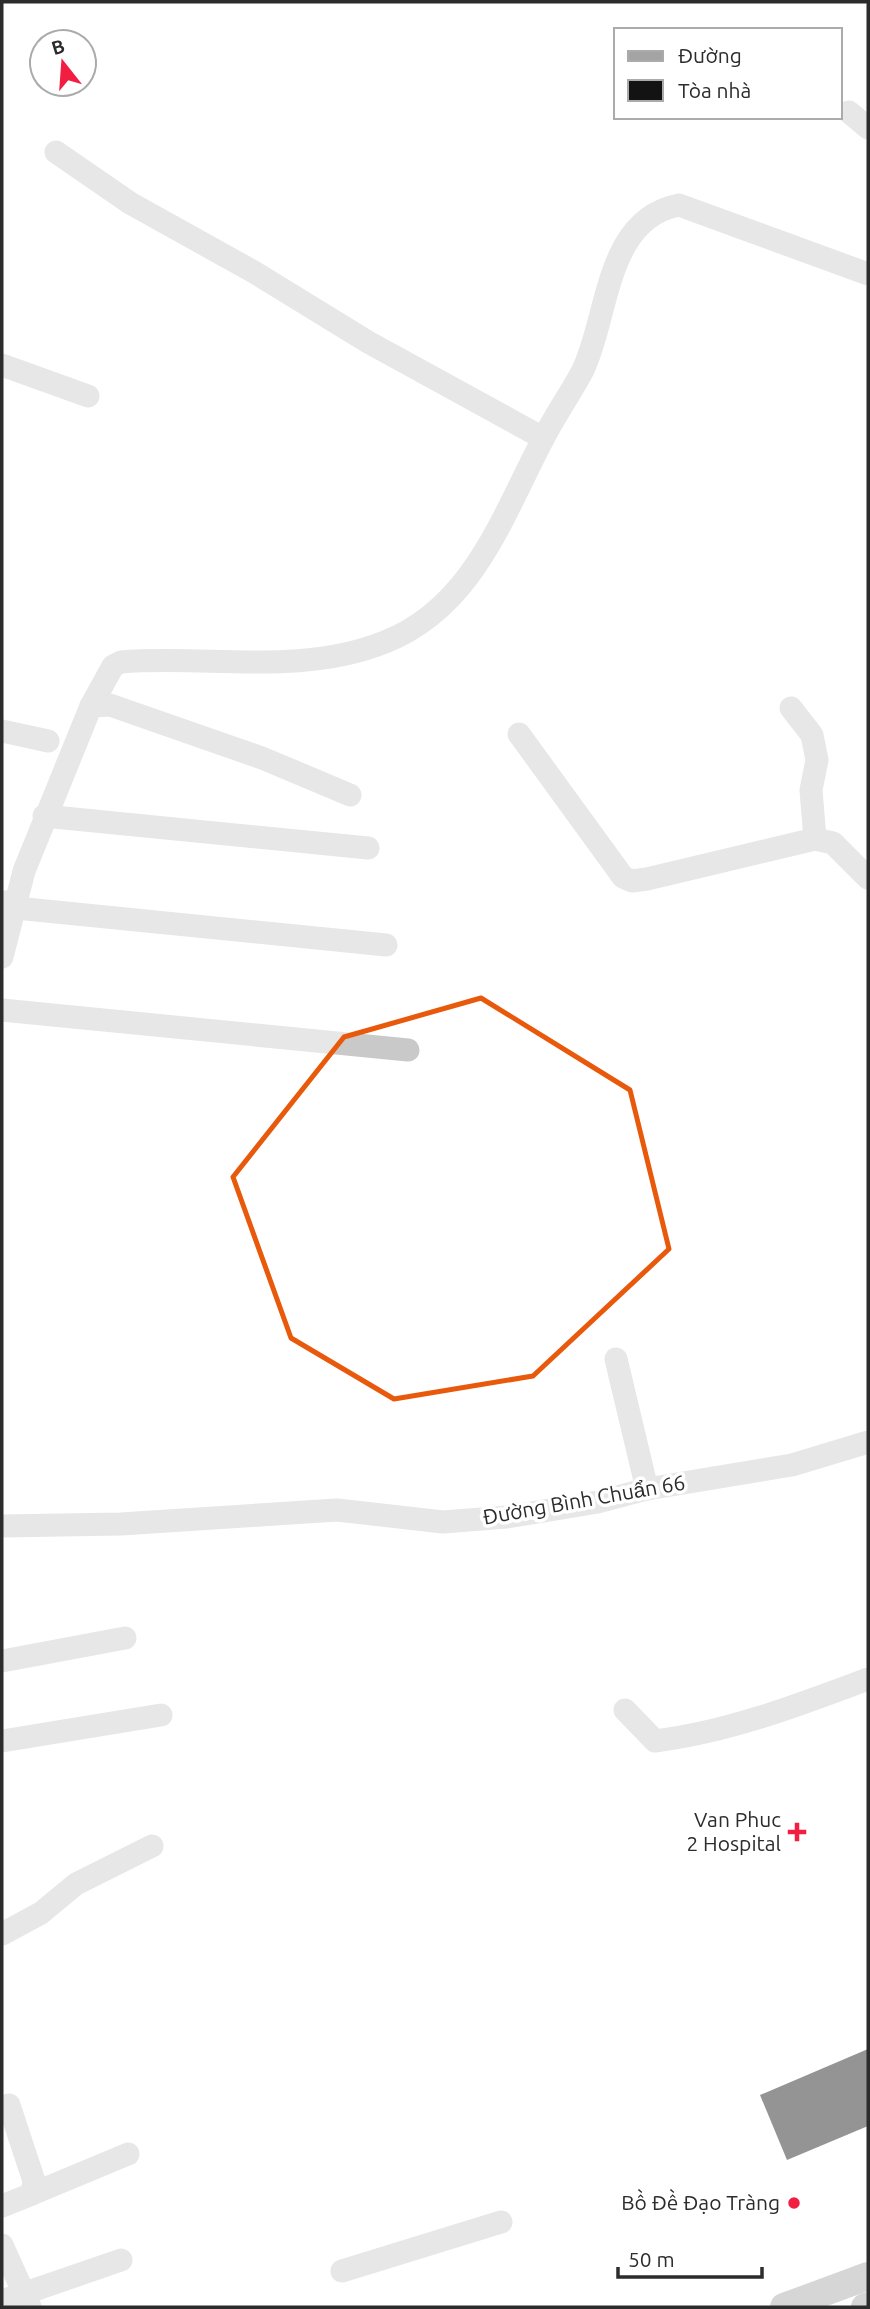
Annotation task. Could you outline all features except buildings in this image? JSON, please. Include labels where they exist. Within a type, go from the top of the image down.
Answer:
[{"type":"main road","points":[[784,2307],[868,2276]]},
{"type":"street","points":[[849,112],[868,128]]},
{"type":"street","points":[[56,152],[130,203],[254,272],[368,342],[543,438]]},
{"type":"street","points":[[2,957],[9,904],[92,706],[113,666],[121,662],[267,663],[329,656],[383,643],[425,622],[456,594],[482,561],[543,438],[584,368],[603,300],[627,242],[641,223],[667,207],[679,205],[868,274]]},
{"type":"street","points":[[2,365],[88,396]]},
{"type":"street","points":[[92,706],[110,705],[262,758],[350,795]]},
{"type":"street","points":[[791,708],[812,735],[817,760],[811,790],[815,839]]},
{"type":"street","points":[[2,731],[48,741]]},
{"type":"street","points":[[519,734],[622,877],[632,881],[815,839],[833,843],[868,878]]},
{"type":"street","points":[[44,816],[368,848]]},
{"type":"street","points":[[9,904],[386,945]]},
{"type":"street","points":[[2,1010],[408,1050]]},
{"type":"street","points":[[616,1359],[647,1489]]},
{"type":"street","name":"Đường Bình Chuẩn 66","points":[[2,1526],[121,1524],[337,1510],[443,1522],[520,1515],[598,1502],[647,1489],[792,1465],[868,1442]]},
{"type":"street","points":[[2,1661],[125,1638]]},
{"type":"street","points":[[625,1710],[655,1741],[678,1738],[782,1711],[868,1679]]},
{"type":"street","points":[[2,1741],[161,1715]]},
{"type":"street","points":[[2,1934],[41,1913],[76,1884],[152,1846]]},
{"type":"street","points":[[9,2105],[31,2166],[32,2194]]},
{"type":"street","points":[[2,2206],[128,2154]]},
{"type":"street","points":[[342,2271],[502,2222]]},
{"type":"street","points":[[2,2245],[18,2301],[121,2260]]},
{"type":"highlighted area","points":[[481,998],[630,1090],[669,1249],[533,1376],[394,1399],[291,1338],[233,1177],[344,1037]]},
{"type":"place","name":"Van Phuc 2 Hospital","points":[[797,1832]]},
{"type":"place","name":"Bồ Đề Đạo Tràng","points":[[794,2203]]}]
